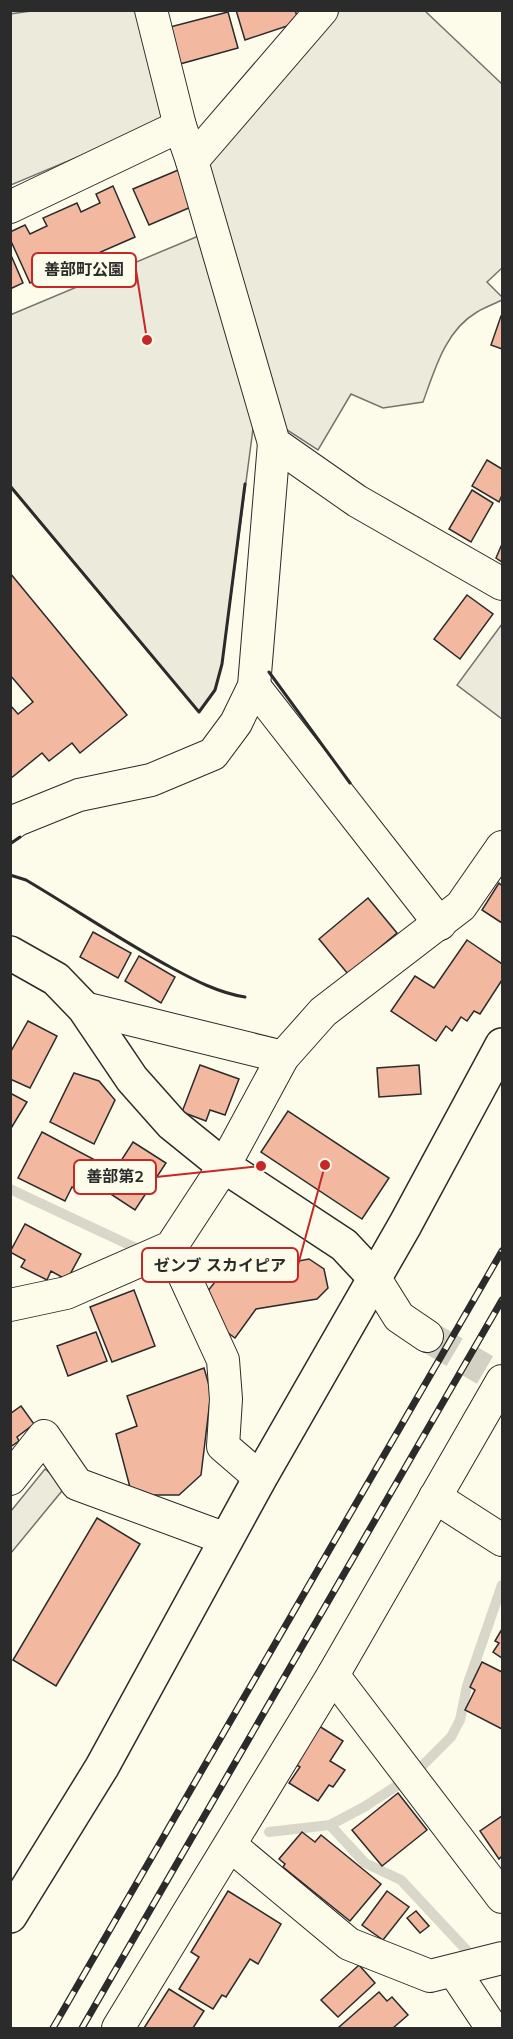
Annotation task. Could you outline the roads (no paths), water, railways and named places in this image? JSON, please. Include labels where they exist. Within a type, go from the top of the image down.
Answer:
[{"type":"street","points":[[10,825],[79,795],[151,780],[213,754],[236,723],[254,686],[274,443],[180,126],[151,10]]},
{"type":"street","points":[[192,161],[322,10]]},
{"type":"street","points":[[10,207],[180,126]]},
{"type":"street","points":[[274,443],[357,501],[502,584]]},
{"type":"street","points":[[254,686],[440,924]]},
{"type":"street","points":[[10,1305],[66,1293],[171,1247],[224,1166],[283,1057],[323,1012],[461,906],[502,848]]},
{"type":"street","points":[[10,952],[56,979],[84,1008],[132,1079],[172,1124],[224,1166],[344,1245],[374,1277],[399,1317],[428,1336]]},
{"type":"street","points":[[84,1008],[283,1057]]},
{"type":"street","points":[[13,1908],[102,1767],[226,1539],[502,1045]]},
{"type":"street","points":[[171,1247],[223,1360],[226,1399],[223,1446],[260,1478]]},
{"type":"street","points":[[118,2028],[333,1675],[435,1497],[497,1377]]},
{"type":"street","points":[[10,1479],[44,1436],[77,1484],[226,1539]]},
{"type":"street","points":[[435,1497],[502,1540]]},
{"type":"street","points":[[333,1675],[502,1897]]},
{"type":"street","points":[[230,1845],[349,1944],[430,1976],[502,1958]]},
{"type":"street","points":[[454,1971],[492,2028]]},
{"type":"waterway","points":[[10,1189],[138,1249]]},
{"type":"waterway","points":[[422,1766],[451,1737],[460,1720],[467,1686],[502,1585]]},
{"type":"waterway","points":[[269,1832],[330,1825],[398,1785]]},
{"type":"waterway","points":[[330,1825],[365,1863],[401,1880],[472,1956]]},
{"type":"tunnel","points":[[427,1336],[485,1370]]},
{"type":"railway","points":[[53,2028],[502,1251]]},
{"type":"railway","points":[[82,2028],[502,1300]]},
{"type":"place","name":"善部町公園","points":[[147,340]]},
{"type":"place","name":"ゼンブ スカイピア","points":[[325,1165]]},
{"type":"place","name":"善部第2","points":[[261,1166]]}]
